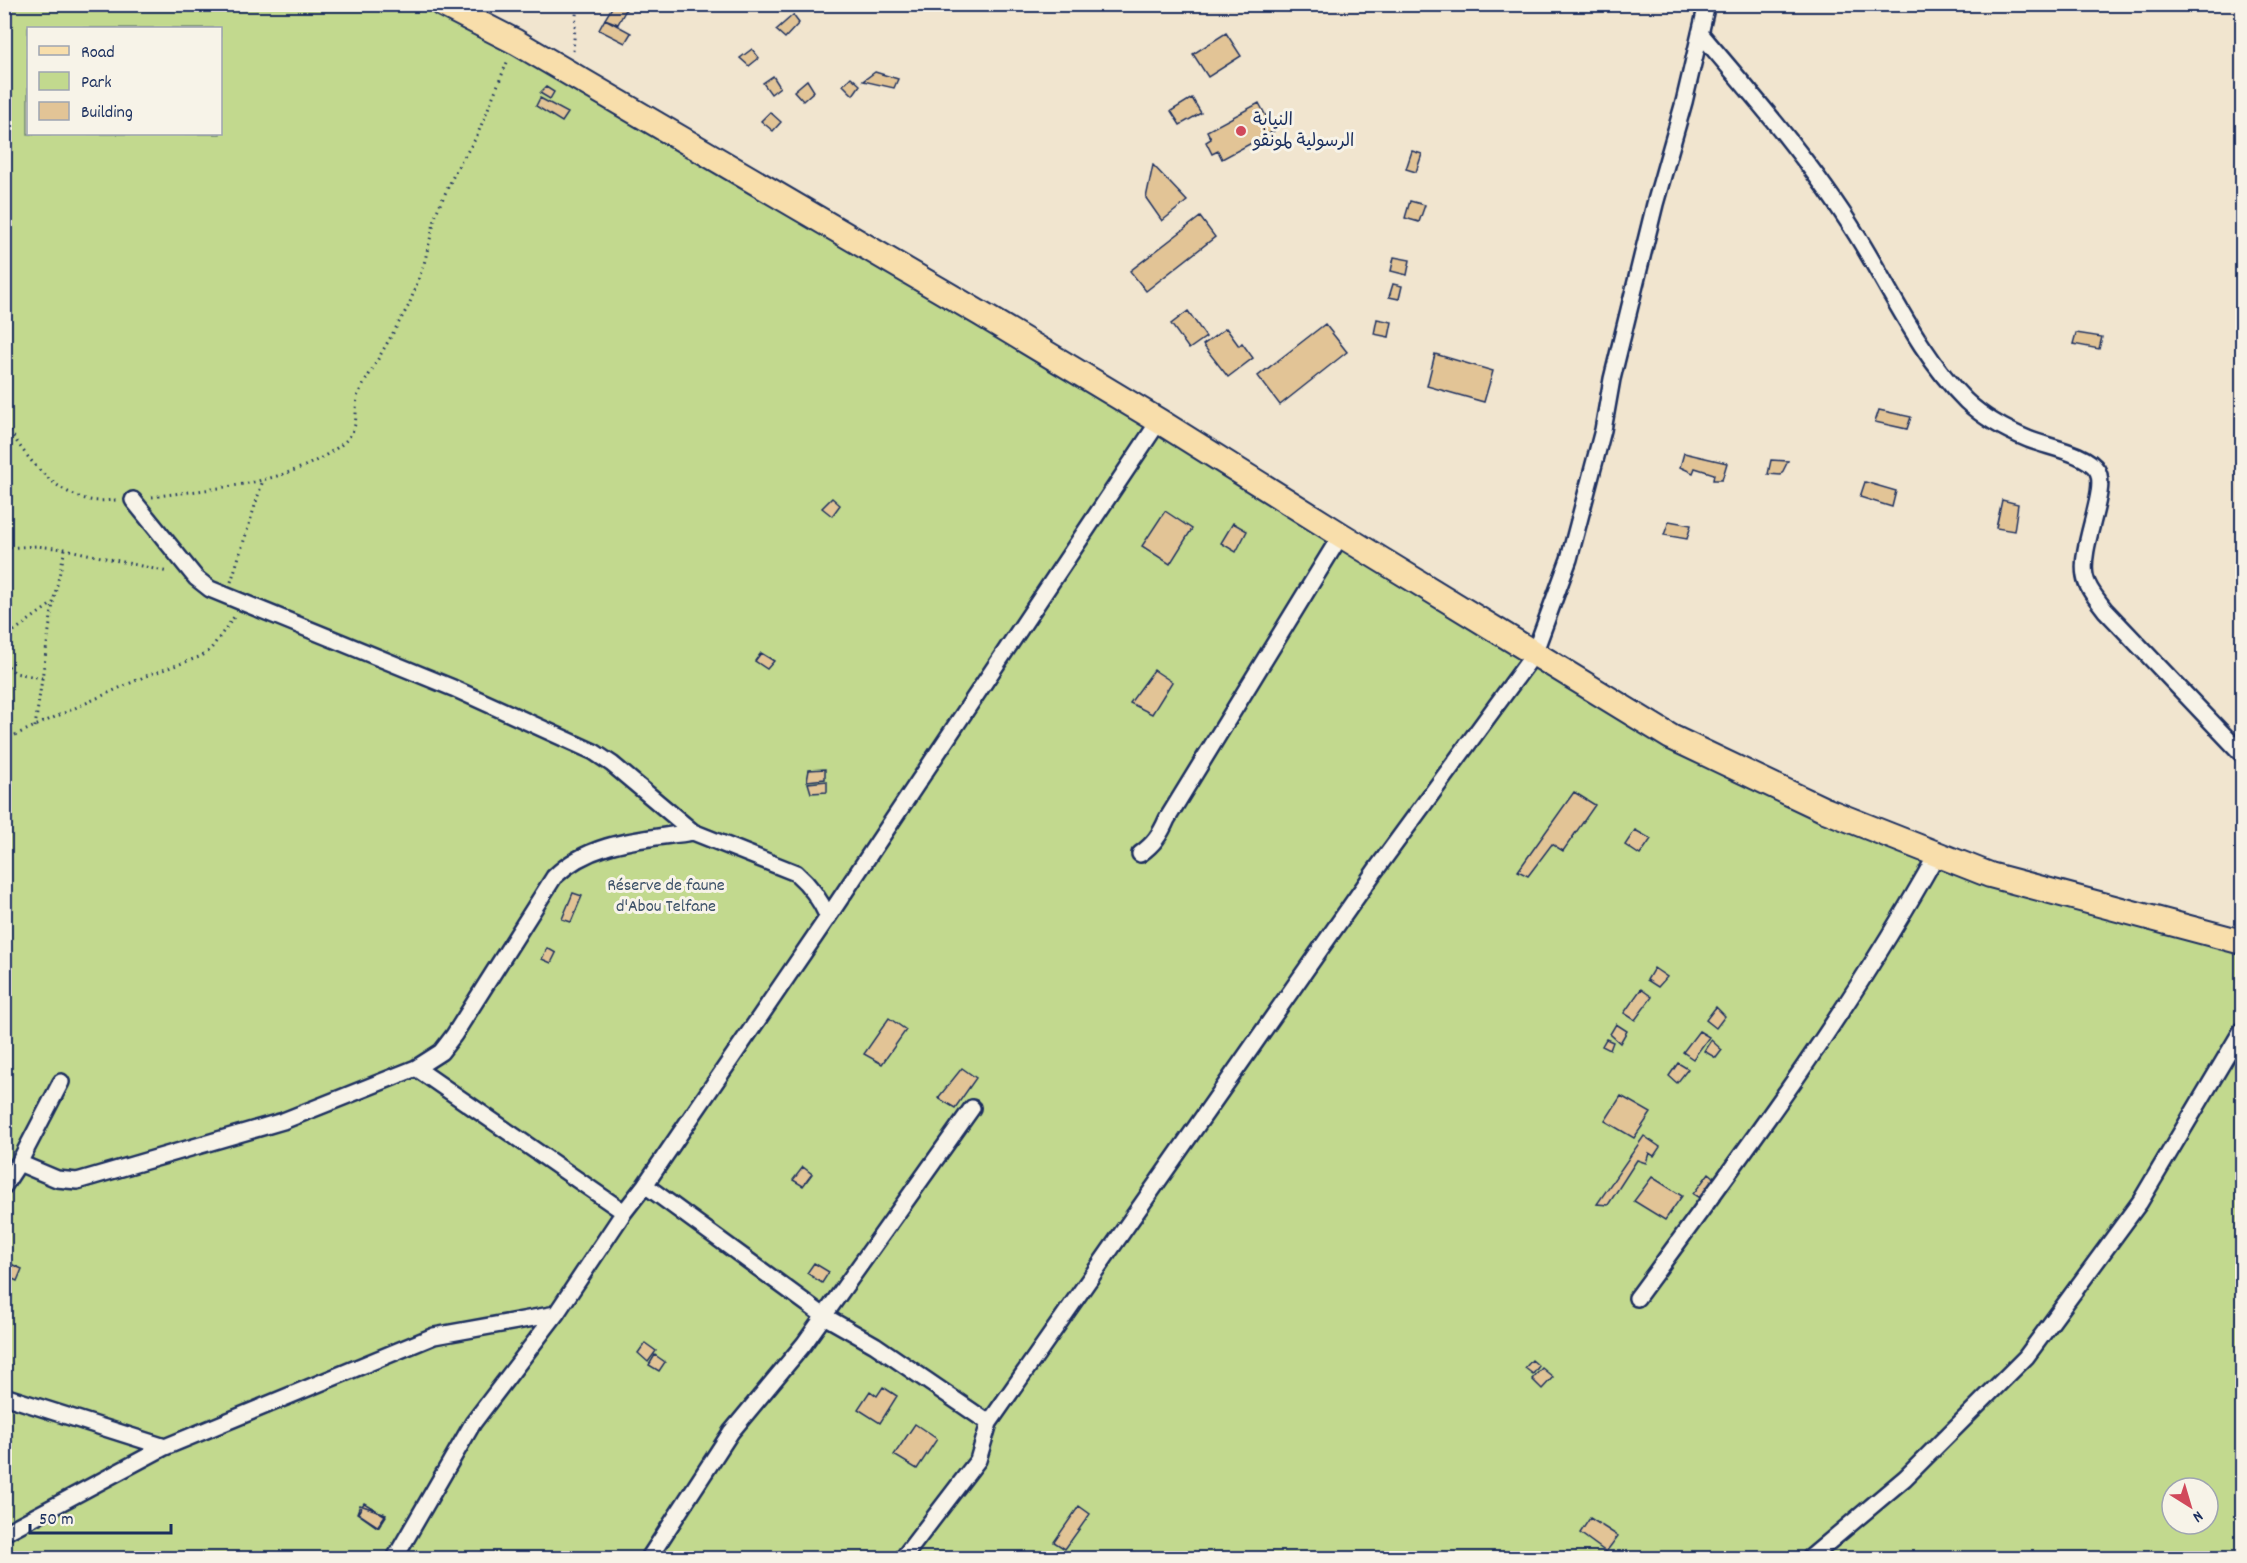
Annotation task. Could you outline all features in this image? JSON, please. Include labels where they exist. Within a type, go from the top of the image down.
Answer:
[{"type":"main road","points":[[442,4],[516,42],[981,314],[1159,421],[1534,654],[1703,754],[1825,810],[1990,875],[2242,942]]},
{"type":"street","points":[[903,1558],[978,1460],[989,1423],[1375,871],[1534,654],[1569,560],[1603,430],[1612,379],[1655,204],[1684,102],[1707,4]]},
{"type":"street","points":[[1700,33],[1804,158],[1856,235],[1906,321],[1934,363],[1966,400],[1999,425],[2027,439],[2090,460],[2095,466],[2102,484],[2083,556],[2085,578],[2093,594],[2242,754]]},
{"type":"street","points":[[395,1558],[473,1423],[556,1314],[624,1212],[645,1185],[828,917],[1159,421]]},
{"type":"street","points":[[133,500],[196,578],[210,589],[453,688],[594,752],[612,764],[693,832],[796,873],[809,884],[820,899],[828,917]]},
{"type":"street","points":[[1140,854],[1160,836],[1173,809],[1341,535]]},
{"type":"street","points":[[19,1163],[57,1179],[77,1181],[283,1121],[416,1068],[441,1052],[447,1044],[554,877],[564,867],[603,846],[693,832]]},
{"type":"street","points":[[1637,1298],[1762,1129],[1819,1046],[1891,934],[1937,854]]},
{"type":"street","points":[[1810,1558],[1905,1478],[2026,1357],[2140,1202],[2242,1030]]},
{"type":"street","points":[[416,1068],[624,1212]]},
{"type":"street","points":[[4,1186],[19,1163],[61,1082]]},
{"type":"street","points":[[649,1558],[731,1432],[804,1344],[972,1108]]},
{"type":"street","points":[[645,1185],[824,1316],[876,1345],[989,1423]]},
{"type":"street","points":[[4,1533],[165,1447],[434,1336],[556,1314]]},
{"type":"street","points":[[4,1396],[165,1447]]},
{"type":"path","points":[[570,74],[576,4]]},
{"type":"path","points":[[4,422],[29,459],[56,485],[90,500],[133,500],[263,480],[286,474],[319,459],[343,444],[350,437],[356,422],[358,394],[409,305],[424,264],[437,211],[457,168],[476,138],[516,42]]},
{"type":"path","points":[[227,596],[263,480]]},
{"type":"path","points":[[4,548],[36,546],[65,549],[196,578]]},
{"type":"path","points":[[35,727],[53,603],[65,549]]},
{"type":"path","points":[[4,638],[53,603]]},
{"type":"path","points":[[4,740],[146,676],[202,656],[210,650],[244,604]]},
{"type":"path","points":[[4,662],[15,673],[42,678]]},
{"type":"green space","name":"Réserve de faune d'Abou Telfane","points":[[5,5],[442,5],[1671,737],[1937,854],[2242,941],[2242,1558],[5,1558]]},
{"type":"building","points":[[614,4],[629,4],[618,24],[605,19]]},
{"type":"building","points":[[685,4],[698,4],[697,11],[684,7]]},
{"type":"building","points":[[793,15],[799,23],[785,38],[776,30]]},
{"type":"building","points":[[605,19],[631,33],[625,43],[599,30]]},
{"type":"building","points":[[1226,33],[1241,56],[1208,77],[1193,54]]},
{"type":"building","points":[[752,49],[759,58],[749,66],[740,58]]},
{"type":"building","points":[[875,72],[898,79],[894,88],[863,81]]},
{"type":"building","points":[[773,76],[780,87],[771,94],[763,83]]},
{"type":"building","points":[[851,77],[860,85],[853,95],[843,85]]},
{"type":"building","points":[[807,80],[814,91],[803,101],[794,91]]},
{"type":"building","points":[[546,87],[554,92],[550,99],[540,93]]},
{"type":"building","points":[[540,98],[568,113],[562,122],[536,106]]},
{"type":"building","points":[[1192,98],[1201,113],[1180,125],[1171,111]]},
{"type":"building","name":"النيابة الرسولية لمونقو","points":[[1259,103],[1274,131],[1222,159],[1218,151],[1212,154],[1206,142],[1211,139],[1207,131]]},
{"type":"building","points":[[770,112],[781,122],[773,131],[761,121]]},
{"type":"building","points":[[1412,151],[1422,154],[1416,172],[1406,169]]},
{"type":"building","points":[[1153,165],[1187,201],[1162,221],[1146,198]]},
{"type":"building","points":[[1410,201],[1425,205],[1419,222],[1405,218]]},
{"type":"building","points":[[1200,217],[1215,237],[1146,291],[1130,271]]},
{"type":"building","points":[[1394,257],[1410,260],[1407,275],[1391,271]]},
{"type":"building","points":[[1393,284],[1402,286],[1399,299],[1389,297]]},
{"type":"building","points":[[1188,311],[1206,337],[1189,349],[1171,324]]},
{"type":"building","points":[[1377,319],[1392,322],[1389,337],[1374,334]]},
{"type":"building","points":[[1325,324],[1347,352],[1280,405],[1258,376]]},
{"type":"building","points":[[1226,328],[1239,346],[1242,343],[1253,358],[1228,377],[1203,345]]},
{"type":"building","points":[[2076,333],[2102,337],[2099,349],[2073,344]]},
{"type":"building","points":[[1435,354],[1493,371],[1484,402],[1427,386]]},
{"type":"building","points":[[1879,410],[1911,417],[1907,429],[1875,422]]},
{"type":"building","points":[[1684,453],[1727,463],[1722,480],[1713,480],[1714,474],[1695,468],[1693,473],[1680,467]]},
{"type":"building","points":[[1771,460],[1788,461],[1781,475],[1768,474]]},
{"type":"building","points":[[1865,482],[1896,491],[1892,507],[1860,497]]},
{"type":"building","points":[[832,498],[840,505],[832,516],[822,508]]},
{"type":"building","points":[[2002,500],[2018,504],[2014,531],[1996,528]]},
{"type":"building","points":[[1165,511],[1192,529],[1170,564],[1142,546]]},
{"type":"building","points":[[1669,521],[1691,525],[1687,539],[1664,535]]},
{"type":"building","points":[[1233,523],[1247,531],[1236,552],[1221,543]]},
{"type":"building","points":[[761,653],[774,661],[767,669],[755,661]]},
{"type":"building","points":[[1154,670],[1172,682],[1152,714],[1130,703]]},
{"type":"building","points":[[825,769],[825,779],[807,781],[809,770]]},
{"type":"building","points":[[827,781],[827,792],[811,793],[808,783]]},
{"type":"building","points":[[1574,792],[1595,805],[1563,851],[1552,844],[1528,876],[1518,871]]},
{"type":"building","points":[[1635,830],[1651,839],[1640,855],[1625,845]]},
{"type":"building","points":[[573,893],[582,896],[571,922],[562,919]]},
{"type":"building","points":[[547,948],[556,953],[551,963],[542,959]]},
{"type":"building","points":[[1654,968],[1667,977],[1658,987],[1647,980]]},
{"type":"building","points":[[1641,989],[1652,997],[1635,1020],[1624,1013]]},
{"type":"building","points":[[1716,1007],[1725,1016],[1716,1028],[1706,1020]]},
{"type":"building","points":[[889,1018],[906,1030],[882,1064],[864,1054]]},
{"type":"building","points":[[1616,1024],[1627,1031],[1620,1043],[1610,1034]]},
{"type":"building","points":[[1699,1031],[1709,1037],[1693,1059],[1683,1052]]},
{"type":"building","points":[[1606,1039],[1613,1042],[1610,1050],[1602,1046]]},
{"type":"building","points":[[1711,1040],[1722,1050],[1716,1058],[1704,1051]]},
{"type":"building","points":[[1678,1063],[1688,1069],[1677,1083],[1669,1076]]},
{"type":"building","points":[[962,1068],[976,1078],[955,1108],[938,1098]]},
{"type":"building","points":[[1621,1096],[1651,1113],[1634,1138],[1605,1121]]},
{"type":"building","points":[[1644,1136],[1660,1147],[1654,1156],[1649,1153],[1646,1163],[1637,1160],[1608,1205],[1597,1204]]},
{"type":"building","points":[[803,1167],[812,1174],[803,1186],[793,1180]]},
{"type":"building","points":[[1709,1173],[1715,1178],[1701,1199],[1693,1194]]},
{"type":"building","points":[[1652,1177],[1682,1196],[1665,1220],[1634,1201]]},
{"type":"building","points":[[4,1261],[22,1269],[17,1281],[4,1275]]},
{"type":"building","points":[[814,1263],[829,1272],[822,1283],[807,1273]]},
{"type":"building","points":[[645,1343],[656,1351],[648,1362],[638,1353]]},
{"type":"building","points":[[655,1355],[665,1362],[659,1371],[649,1365]]},
{"type":"building","points":[[1532,1360],[1539,1366],[1533,1374],[1525,1368]]},
{"type":"building","points":[[1542,1368],[1553,1377],[1542,1389],[1532,1379]]},
{"type":"building","points":[[883,1387],[897,1396],[880,1423],[858,1409],[870,1391],[877,1396]]},
{"type":"building","points":[[915,1424],[937,1439],[917,1469],[894,1455]]},
{"type":"building","points":[[364,1503],[386,1516],[379,1527],[358,1513]]},
{"type":"building","points":[[360,1505],[386,1514],[377,1527],[357,1513]]},
{"type":"building","points":[[1079,1506],[1090,1514],[1065,1549],[1054,1542]]},
{"type":"building","points":[[1590,1518],[1618,1536],[1606,1552],[1580,1533]]},
{"type":"place","name":"النيابة الرسولية لمونقو","points":[[1241,131]]}]
